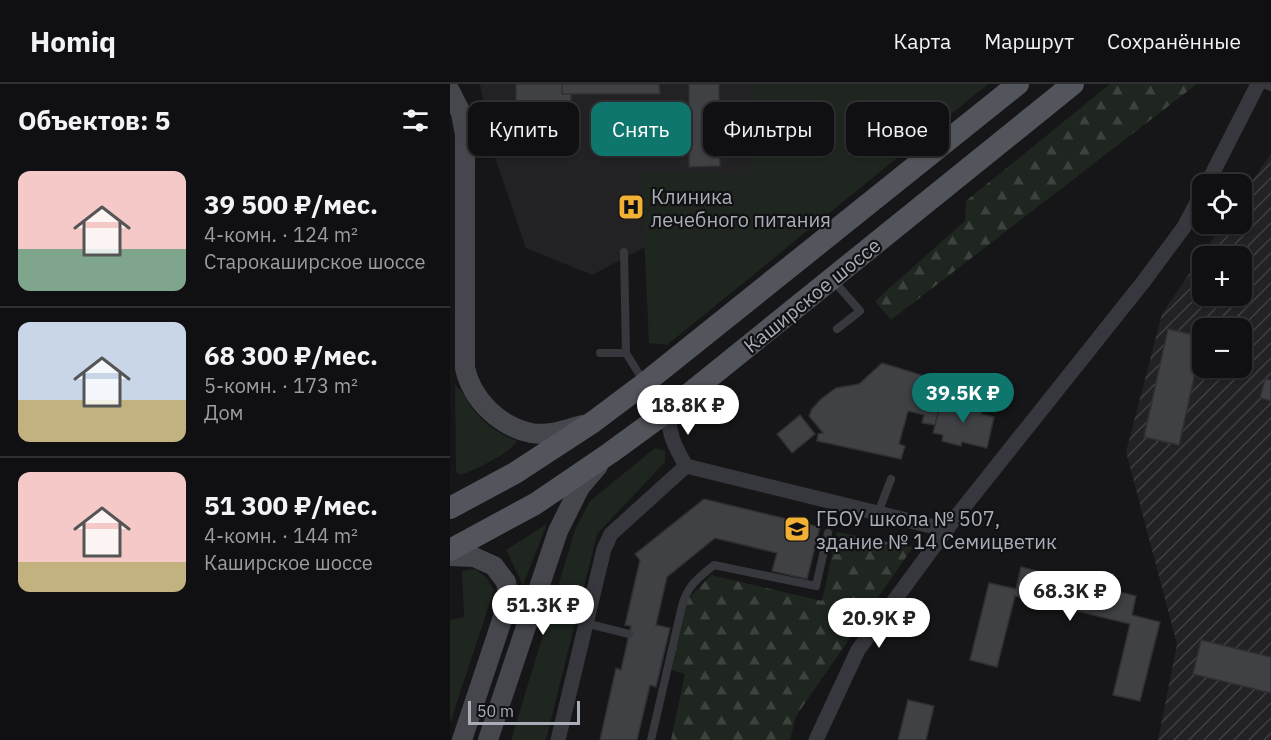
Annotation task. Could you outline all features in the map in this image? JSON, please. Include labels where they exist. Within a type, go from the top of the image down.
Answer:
[{"type":"main road","name":"Каширское шоссе","points":[[450,508],[515,473],[593,422],[645,383],[1018,84]]},
{"type":"main road","name":"Каширское шоссе","points":[[450,550],[534,504],[669,410],[1073,84]]},
{"type":"main road","points":[[450,91],[461,113],[465,135],[465,368],[472,389],[482,403],[500,419],[531,433],[563,431],[593,422]]},
{"type":"main road","points":[[488,740],[562,521],[580,487],[610,453]]},
{"type":"main road","points":[[450,556],[474,557],[494,566],[503,576],[508,593],[502,620],[462,740]]},
{"type":"street","points":[[1212,174],[1258,84]]},
{"type":"street","points":[[816,740],[858,650],[947,530],[1144,281],[1184,227],[1192,212]]},
{"type":"street","points":[[669,410],[668,423],[671,440],[686,466],[947,530]]},
{"type":"street","points":[[558,740],[604,549],[611,534],[686,466]]},
{"type":"lane","points":[[1263,84],[1271,87]]},
{"type":"lane","points":[[624,252],[626,353],[645,383]]},
{"type":"lane","points":[[832,279],[860,310],[837,329]]},
{"type":"lane","points":[[600,354],[626,353]]},
{"type":"lane","points":[[878,513],[891,479]]},
{"type":"lane","points":[[651,740],[670,644],[686,592],[693,582],[714,566],[816,586],[828,533]]},
{"type":"lane","points":[[585,623],[630,634]]},
{"type":"shaded area","points":[[480,84],[905,84],[877,102],[846,102],[846,121],[834,129],[834,102],[703,102],[703,156],[791,156],[660,239],[592,275],[526,248],[494,156],[579,156],[579,102],[483,102]]},
{"type":"shaded area","points":[[1271,153],[1271,740],[1158,740],[1177,644],[1126,452],[1162,314],[1192,270],[1192,306],[1252,306],[1252,246],[1208,246],[1216,234],[1252,234],[1252,181]]},
{"type":"green space","points":[[752,84],[988,84],[949,116],[949,102],[846,102],[846,156],[899,156],[667,345],[649,343],[641,172],[749,175],[750,156],[834,156],[834,102],[751,102]]},
{"type":"green space","points":[[1110,84],[1197,84],[891,320],[875,301],[965,221],[966,201]]},
{"type":"green space","points":[[455,385],[476,413],[487,423],[498,432],[517,441],[499,457],[461,475],[456,472]]},
{"type":"green space","points":[[655,448],[665,451],[665,462],[597,534],[546,740],[511,740],[576,527],[590,501]]},
{"type":"green space","points":[[547,524],[523,585],[506,550]]},
{"type":"green space","points":[[837,532],[913,547],[796,716],[790,740],[671,740],[685,674],[671,670],[687,600],[711,575],[822,601]]},
{"type":"green space","points":[[475,569],[486,577],[494,590],[450,723],[450,620],[464,617],[462,571]]},
{"type":"building","points":[[516,84],[562,84],[562,94],[571,94],[571,102],[516,102]]},
{"type":"building","points":[[562,84],[659,84],[660,94],[562,94]]},
{"type":"building","points":[[689,84],[719,84],[719,102],[703,102],[703,156],[720,156],[720,166],[689,167],[691,102],[689,102]]},
{"type":"building","points":[[1168,329],[1192,334],[1192,378],[1194,378],[1179,445],[1144,437]]},
{"type":"building","points":[[882,363],[931,378],[928,394],[942,398],[935,425],[922,423],[924,415],[908,411],[899,444],[905,446],[901,459],[817,441],[818,434],[823,433],[809,416],[812,409],[836,388],[859,384]]},
{"type":"building","points":[[1265,379],[1271,380],[1271,401],[1260,398]]},
{"type":"building","points":[[942,398],[983,407],[981,414],[994,417],[987,448],[962,442],[961,446],[942,441],[943,435],[933,433]]},
{"type":"building","points":[[800,415],[815,434],[792,453],[777,434]]},
{"type":"building","points":[[704,499],[820,527],[807,579],[772,571],[777,553],[715,538],[667,577],[656,625],[670,628],[656,687],[650,685],[637,740],[600,740],[616,668],[621,670],[631,626],[625,625],[640,560],[635,554]]},
{"type":"building","points":[[1021,567],[1136,596],[1132,615],[1160,622],[1140,701],[1113,695],[1130,624],[1015,596],[997,667],[970,660],[989,583],[1016,589]]},
{"type":"building","points":[[1201,640],[1271,657],[1271,693],[1193,674]]},
{"type":"building","points":[[908,700],[934,706],[926,740],[898,740]]},
{"type":"place","name":"Клиника лечебного питания","points":[[631,207]]},
{"type":"place","name":"ГБОУ школа № 507, здание № 14 Семицветик","points":[[797,529]]}]
